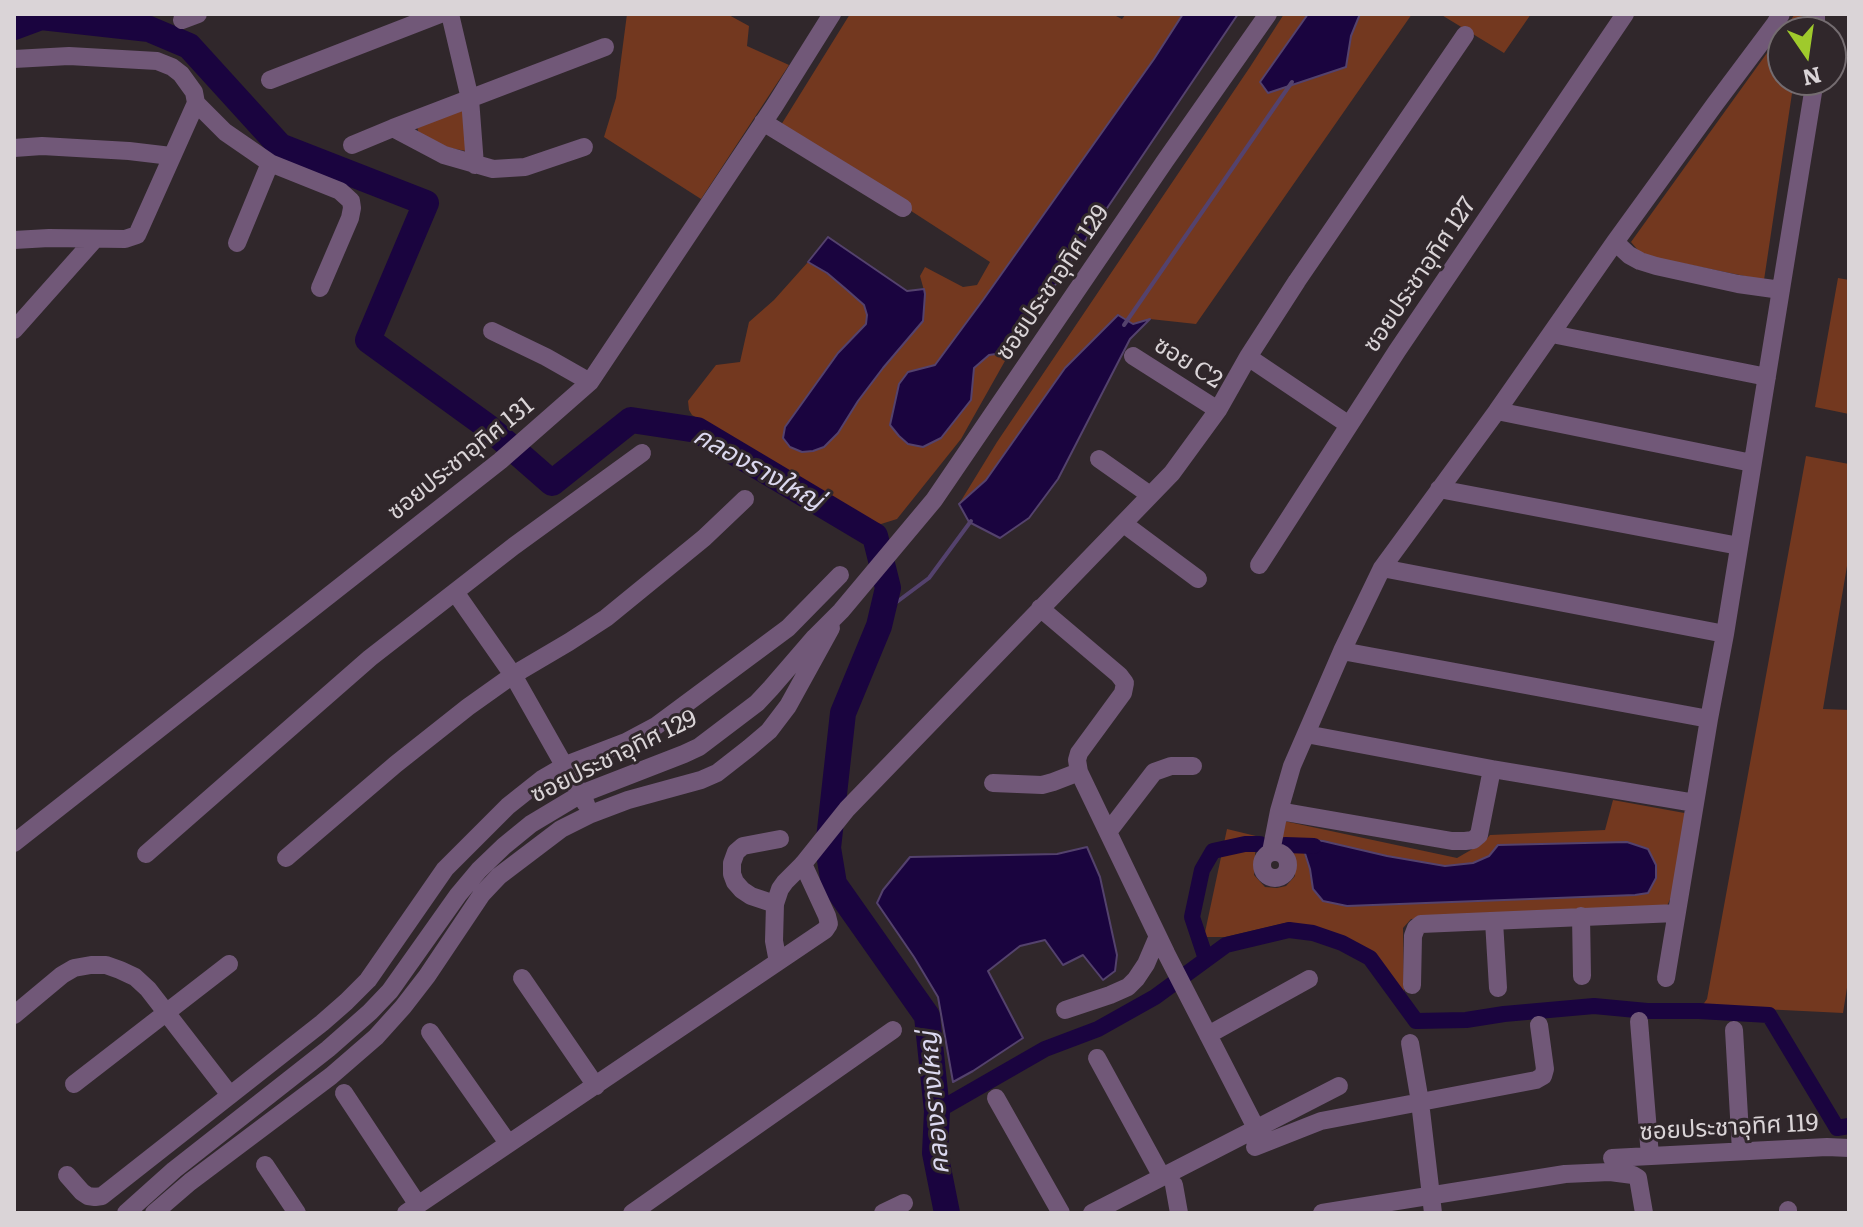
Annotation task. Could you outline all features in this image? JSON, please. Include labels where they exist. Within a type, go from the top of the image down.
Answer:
[{"type":"street","points":[[270,80],[440,14]]},
{"type":"street","points":[[450,14],[470,99],[475,165]]},
{"type":"street","name":"ซอยประชาอุทิศ 131","points":[[14,843],[500,461],[590,382],[832,14]]},
{"type":"street","name":"ซอยประชาอุทิศ 129","points":[[126,1213],[174,1170],[328,1049],[370,1012],[390,991],[479,870],[531,824],[581,794],[695,749],[757,703],[838,615],[934,500],[1268,14]]},
{"type":"street","name":"ซอยประชาอุทิศ 127","points":[[1259,565],[1397,351],[1625,14]]},
{"type":"street","points":[[1271,852],[1292,766],[1382,568],[1781,14]]},
{"type":"street","points":[[778,962],[774,941],[775,904],[785,882],[847,809],[1124,524],[1185,456],[1218,410],[1297,281],[1465,35]]},
{"type":"street","points":[[352,145],[605,47]]},
{"type":"street","points":[[14,59],[69,56],[157,61],[172,67],[194,92],[196,103],[225,132],[270,163],[340,191],[351,201],[350,218],[320,288]]},
{"type":"street","points":[[1666,978],[1812,96]]},
{"type":"street","points":[[14,240],[125,239],[137,235],[196,103]]},
{"type":"street","points":[[763,122],[903,208]]},
{"type":"street","points":[[393,128],[444,155],[493,169],[525,167],[584,147]]},
{"type":"street","points":[[14,148],[42,146],[171,156]]},
{"type":"street","points":[[237,243],[270,163]]},
{"type":"street","points":[[14,330],[95,239]]},
{"type":"street","points":[[1615,242],[1629,255],[1656,266],[1781,290]]},
{"type":"street","points":[[492,331],[590,382]]},
{"type":"street","points":[[1552,334],[1767,377]]},
{"type":"street","name":"ซอย C2","points":[[1133,356],[1218,410]]},
{"type":"street","points":[[1248,357],[1349,425]]},
{"type":"street","points":[[1497,411],[1752,463]]},
{"type":"street","points":[[146,854],[370,658],[525,538],[642,453]]},
{"type":"street","points":[[1099,459],[1150,495]]},
{"type":"street","points":[[1439,489],[1739,546]]},
{"type":"street","points":[[286,858],[468,707],[513,675],[606,618],[704,538],[745,499]]},
{"type":"street","points":[[1124,524],[1198,579]]},
{"type":"street","points":[[1382,568],[1725,634]]},
{"type":"street","points":[[67,1175],[88,1196],[102,1196],[346,1002],[368,980],[445,869],[508,806],[542,779],[566,765],[633,739],[656,726],[788,628],[840,575]]},
{"type":"street","points":[[455,592],[513,675],[591,814]]},
{"type":"street","points":[[1040,608],[1125,683],[1123,693],[1079,753],[1079,772],[1256,1138]]},
{"type":"street","name":"ซอยประชาอุทิศ 129","points":[[154,1213],[190,1182],[331,1076],[376,1037],[427,976],[482,894],[499,876],[561,829],[612,805],[713,775],[749,748],[779,719],[838,615]]},
{"type":"street","points":[[1342,651],[1709,719]]},
{"type":"street","points":[[1306,734],[1695,803]]},
{"type":"street","points":[[695,749],[713,775]]},
{"type":"street","points":[[1108,832],[1154,772],[1171,766],[1193,766]]},
{"type":"street","points":[[1279,811],[1452,841],[1473,840],[1479,835],[1492,769]]},
{"type":"street","points":[[993,783],[1042,785],[1079,772]]},
{"type":"street","points":[[775,904],[742,890],[732,874],[732,863],[736,852],[743,846],[780,839]]},
{"type":"street","points":[[344,1093],[412,1209],[825,930],[829,924],[827,916],[807,858]]},
{"type":"street","points":[[1412,985],[1413,936],[1421,924],[1676,913]]},
{"type":"street","points":[[1581,916],[1582,976]]},
{"type":"street","points":[[1494,921],[1498,988]]},
{"type":"street","points":[[1065,1010],[1128,987],[1162,944]]},
{"type":"street","points":[[74,1084],[229,964]]},
{"type":"street","points":[[14,1015],[74,968],[106,965],[135,977],[148,989],[230,1095]]},
{"type":"street","points":[[522,978],[596,1086]]},
{"type":"street","points":[[1208,1035],[1309,979]]},
{"type":"street","points":[[1639,1021],[1650,1156]]},
{"type":"street","points":[[1256,1138],[1321,1121],[1536,1080],[1543,1076],[1545,1069],[1539,1025]]},
{"type":"street","points":[[632,1213],[893,1030]]},
{"type":"street","points":[[1734,1030],[1741,1151]]},
{"type":"street","points":[[430,1032],[508,1143]]},
{"type":"street","points":[[1410,1043],[1431,1204]]},
{"type":"street","points":[[1097,1058],[1168,1181],[1179,1213]]},
{"type":"street","points":[[1092,1213],[1168,1181],[1256,1138],[1339,1086]]},
{"type":"street","points":[[996,1098],[1061,1213]]},
{"type":"street","points":[[259,1103],[273,1118]]},
{"type":"street","name":"ซอยประชาอุทิศ 119","points":[[1612,1158],[1849,1148]]},
{"type":"street","points":[[265,1165],[297,1213]]},
{"type":"street","points":[[1322,1213],[1431,1204],[1565,1174],[1610,1172],[1638,1178],[1644,1213]]},
{"type":"street","points":[[883,1213],[904,1203]]},
{"type":"shaded area","points":[[627,14],[727,14],[749,26],[747,46],[789,65],[701,199],[604,137],[616,98]]},
{"type":"shaded area","points":[[850,14],[1112,14],[1122,19],[1126,14],[1183,14],[935,365],[908,372],[899,384],[890,425],[971,400],[974,368],[989,355],[1010,352],[961,439],[897,519],[881,524],[866,521],[692,415],[688,401],[716,365],[740,362],[749,322],[774,300],[808,262],[864,305],[867,315],[866,324],[838,353],[838,433],[883,368],[923,321],[925,294],[920,276],[925,267],[963,287],[977,285],[990,262],[781,125]]},
{"type":"shaded area","points":[[1183,14],[1238,14],[1010,352],[989,355],[974,368],[971,400],[941,438],[923,447],[908,444],[890,425],[899,384],[908,372],[935,365]]},
{"type":"shaded area","points":[[1284,14],[1308,14],[1295,35],[1345,67],[1351,36],[1360,14],[1412,14],[1196,324],[1150,319],[1133,324],[1065,368],[986,480],[959,504],[997,442]]},
{"type":"shaded area","points":[[1308,14],[1360,14],[1351,36],[1346,67],[1268,93],[1260,82]]},
{"type":"shaded area","points":[[1440,14],[1531,14],[1504,53]]},
{"type":"shaded area","points":[[1767,53],[1767,96],[1792,96],[1764,280],[1642,255],[1631,242]]},
{"type":"shaded area","points":[[459,109],[464,112],[466,151],[445,147],[419,135],[417,126]]},
{"type":"shaded area","points":[[828,237],[907,291],[924,289],[923,321],[883,368],[838,433],[824,447],[802,452],[790,447],[783,438],[785,427],[838,353],[866,324],[864,305],[827,273],[808,262]]},
{"type":"shaded area","points":[[1838,278],[1849,280],[1849,414],[1815,407]]},
{"type":"shaded area","points":[[1118,315],[1133,324],[1150,319],[1130,339],[1058,479],[1029,518],[1000,538],[969,522],[959,504],[986,480],[1065,368]]},
{"type":"shaded area","points":[[1806,456],[1849,464],[1849,554],[1823,709],[1849,710],[1849,975],[1843,1013],[1702,1006],[1707,999]]},
{"type":"shaded area","points":[[1613,800],[1690,814],[1673,893],[1667,906],[1656,911],[1411,919],[1403,928],[1404,996],[1376,956],[1333,935],[1289,922],[1225,937],[1204,937],[1227,829],[1256,836],[1254,875],[1265,887],[1277,888],[1286,886],[1295,876],[1286,848],[1277,846],[1284,821],[1457,858],[1483,843],[1490,835],[1605,830]]},
{"type":"shaded area","points":[[1300,839],[1445,866],[1473,863],[1489,856],[1498,845],[1627,842],[1648,849],[1656,865],[1656,878],[1648,893],[1635,895],[1347,906],[1323,901],[1313,889],[1302,844],[1285,841]]},
{"type":"shaded area","points":[[1087,847],[1100,877],[1117,955],[1115,971],[1103,980],[1083,955],[1063,965],[1045,940],[1020,946],[988,971],[1023,1038],[953,1082],[938,997],[877,903],[883,890],[910,857],[1057,854]]},
{"type":"waterway","name":"คลองรางใหญ่","points":[[14,27],[41,17],[149,29],[189,46],[280,146],[426,203],[368,340],[488,427],[552,483],[631,420],[697,430],[875,536],[888,588],[879,626],[843,713],[828,848],[834,884],[927,1016],[937,1111],[935,1153],[947,1213]]},
{"type":"waterway","points":[[1124,325],[1292,82]]},
{"type":"waterway","points":[[882,613],[929,578],[971,521]]},
{"type":"waterway","points":[[1206,959],[1192,917],[1202,870],[1213,851],[1260,844]]},
{"type":"waterway","points":[[1285,845],[1314,846]]},
{"type":"waterway","points":[[937,1111],[1045,1049],[1098,1029],[1155,997],[1226,945],[1289,930],[1313,933],[1342,943],[1370,958],[1416,1021],[1466,1020],[1594,1006],[1769,1015],[1837,1128],[1849,1126]]}]
